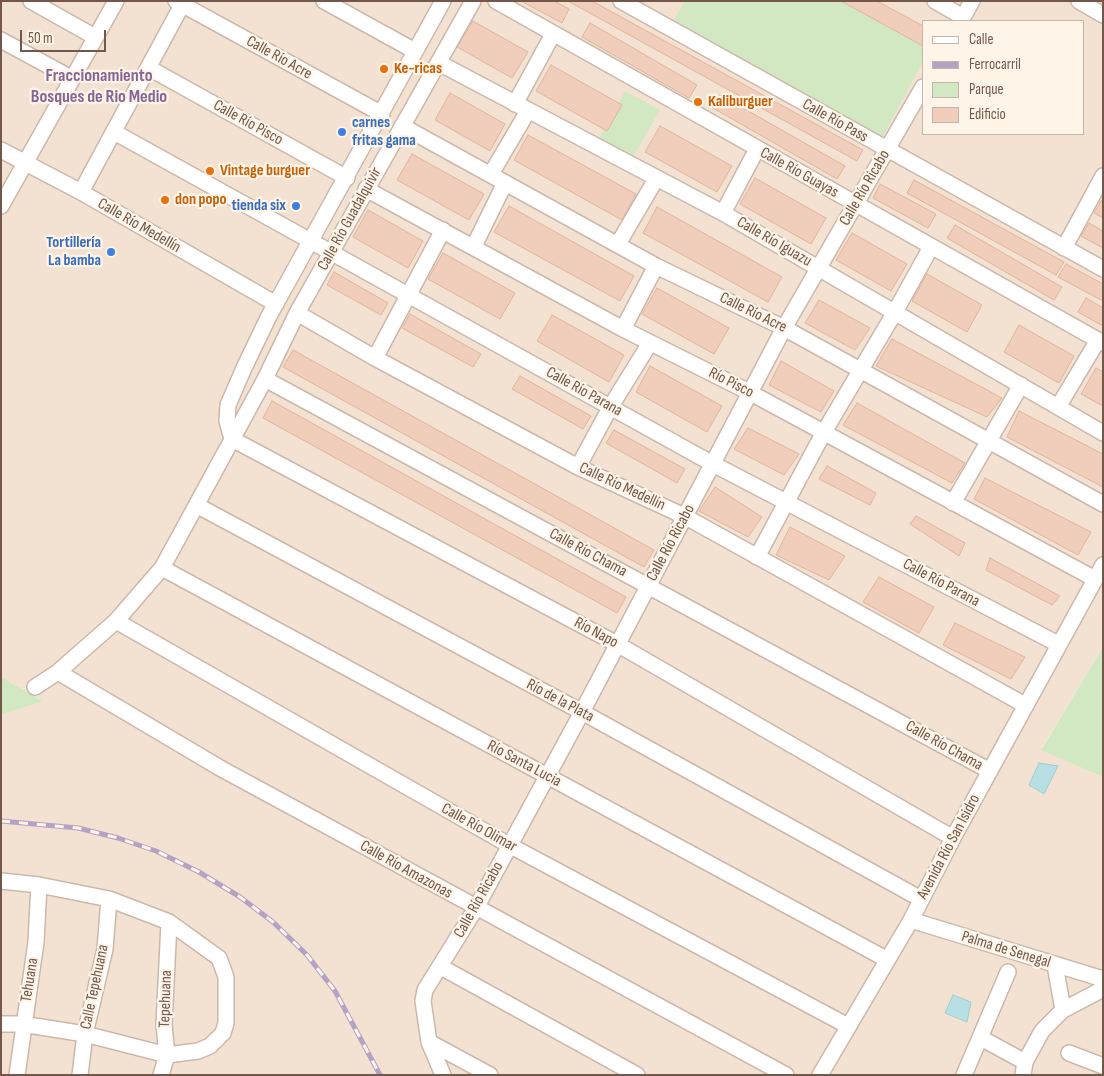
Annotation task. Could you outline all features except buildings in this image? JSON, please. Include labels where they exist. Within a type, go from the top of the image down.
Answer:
[{"type":"street","points":[[31,1],[96,37]]},
{"type":"street","points":[[1,206],[116,1]]},
{"type":"street","points":[[324,1],[414,51]]},
{"type":"street","name":"Calle Río Guadalquivir","points":[[232,439],[227,421],[228,405],[244,368],[276,304],[443,1]]},
{"type":"street","name":"Calle Río Guadalquivir","points":[[35,687],[58,672],[116,621],[162,568],[198,506],[265,379],[297,313],[473,1]]},
{"type":"street","name":"Calle Río Guayas","points":[[496,1],[1101,342]]},
{"type":"street","name":"Calle Río Pass","points":[[621,1],[1103,269]]},
{"type":"street","points":[[935,1],[962,19],[972,1]]},
{"type":"street","points":[[1079,1],[1103,15]]},
{"type":"street","points":[[81,192],[149,68],[179,3]]},
{"type":"street","name":"Calle Río Acre","points":[[179,3],[382,114]]},
{"type":"street","points":[[491,174],[553,34]]},
{"type":"street","points":[[1,40],[72,78]]},
{"type":"street","name":"Calle Río Iguazu","points":[[439,63],[656,179],[723,212],[1103,433]]},
{"type":"street","name":"Calle Río Pisco","points":[[149,68],[347,178]]},
{"type":"street","name":"Calle Río Ricabo","points":[[429,1042],[423,1001],[425,990],[476,908],[582,712],[784,328],[922,89]]},
{"type":"street","name":"Calle Río Acre","points":[[402,126],[656,266],[784,328],[1103,504]]},
{"type":"street","name":"Calle Río Parana","points":[[114,132],[713,464],[1058,644]]},
{"type":"street","points":[[723,212],[757,149]]},
{"type":"street","name":"Calle Río Medellín","points":[[1,150],[81,192],[276,304]]},
{"type":"street","points":[[618,244],[656,179]]},
{"type":"street","points":[[1064,248],[1102,180]]},
{"type":"street","points":[[474,246],[505,183]]},
{"type":"street","name":"Río Pisco","points":[[366,189],[474,246],[623,329],[749,392],[1095,579]]},
{"type":"street","points":[[375,358],[443,230]]},
{"type":"street","points":[[757,557],[824,432],[931,247]]},
{"type":"street","points":[[623,329],[656,266]]},
{"type":"street","name":"Calle Río Medellín","points":[[297,313],[375,358],[578,467],[684,516],[1025,706]]},
{"type":"street","points":[[1058,407],[1101,342]]},
{"type":"street","points":[[578,467],[611,406],[650,343]]},
{"type":"street","name":"Calle Río Chama","points":[[265,379],[990,771]]},
{"type":"street","points":[[953,503],[990,442],[1021,385]]},
{"type":"street","name":"Río Napo","points":[[232,439],[617,644],[952,838]]},
{"type":"street","name":"Río de la Plata","points":[[198,506],[582,712],[921,899]]},
{"type":"street","name":"Avenida Río San Isidro","points":[[820,1075],[886,959],[911,920],[952,838],[1103,565]]},
{"type":"street","name":"Río Santa Lucia","points":[[162,568],[886,959]]},
{"type":"street","name":"Calle Río Olimar","points":[[116,621],[509,845],[848,1026]]},
{"type":"street","name":"Calle Río Amazonas","points":[[58,672],[220,768],[786,1075]]},
{"type":"street","points":[[1,881],[39,885],[109,899],[169,922],[219,958],[224,967],[226,977],[226,1023],[218,1040],[198,1051],[166,1055],[85,1034],[22,1024],[1,1024]]},
{"type":"street","name":"Tehuana","points":[[17,1075],[22,1024],[36,942],[39,885]]},
{"type":"street","name":"Calle Tepehuana","points":[[80,1075],[85,1034],[105,949],[109,899]]},
{"type":"street","name":"Palma de Senegal","points":[[911,920],[1103,979]]},
{"type":"street","name":"Tepehuana","points":[[161,1075],[166,1055],[164,1025],[169,922]]},
{"type":"street","points":[[1055,965],[1063,1010]]},
{"type":"street","points":[[441,967],[637,1075]]},
{"type":"street","points":[[964,1075],[1008,972]]},
{"type":"street","points":[[981,1038],[1024,1068],[1042,1031],[1063,1010],[1103,989]]},
{"type":"street","points":[[429,1042],[443,1075]]},
{"type":"street","points":[[429,1042],[490,1075]]},
{"type":"street","points":[[1070,1053],[1103,1066]]},
{"type":"shaded area","points":[[1,1],[1103,1],[1103,647],[1041,749],[1103,777],[1103,1075],[1,1075],[1,715],[43,701],[1,677]]},
{"type":"green space","points":[[685,1],[841,1],[922,45],[922,63],[882,138],[674,20]]},
{"type":"green space","points":[[625,91],[660,110],[633,157],[599,139]]},
{"type":"green space","points":[[1103,647],[1103,777],[1041,750]]},
{"type":"green space","points":[[1,677],[43,701],[1,715]]},
{"type":"water","points":[[1039,763],[1058,766],[1044,794],[1029,785]]},
{"type":"water","points":[[953,995],[971,1002],[967,1022],[945,1013]]},
{"type":"railway","points":[[1,821],[78,828],[118,838],[156,851],[199,872],[240,897],[273,922],[307,955],[335,991],[380,1075]]},
{"type":"place","name":"Ke-ricas","points":[[384,69]]},
{"type":"place","name":"Kaliburguer","points":[[698,102]]},
{"type":"place","name":"carnes fritas gama","points":[[342,132]]},
{"type":"place","name":"Vintage burguer","points":[[210,171]]},
{"type":"place","name":"don popo","points":[[165,200]]},
{"type":"place","name":"tienda six","points":[[296,206]]},
{"type":"place","name":"Tortillería La bamba","points":[[111,252]]},
{"type":"district","name":"Fraccionamiento Bosques de Rio Medio","points":[[99,86]]}]
